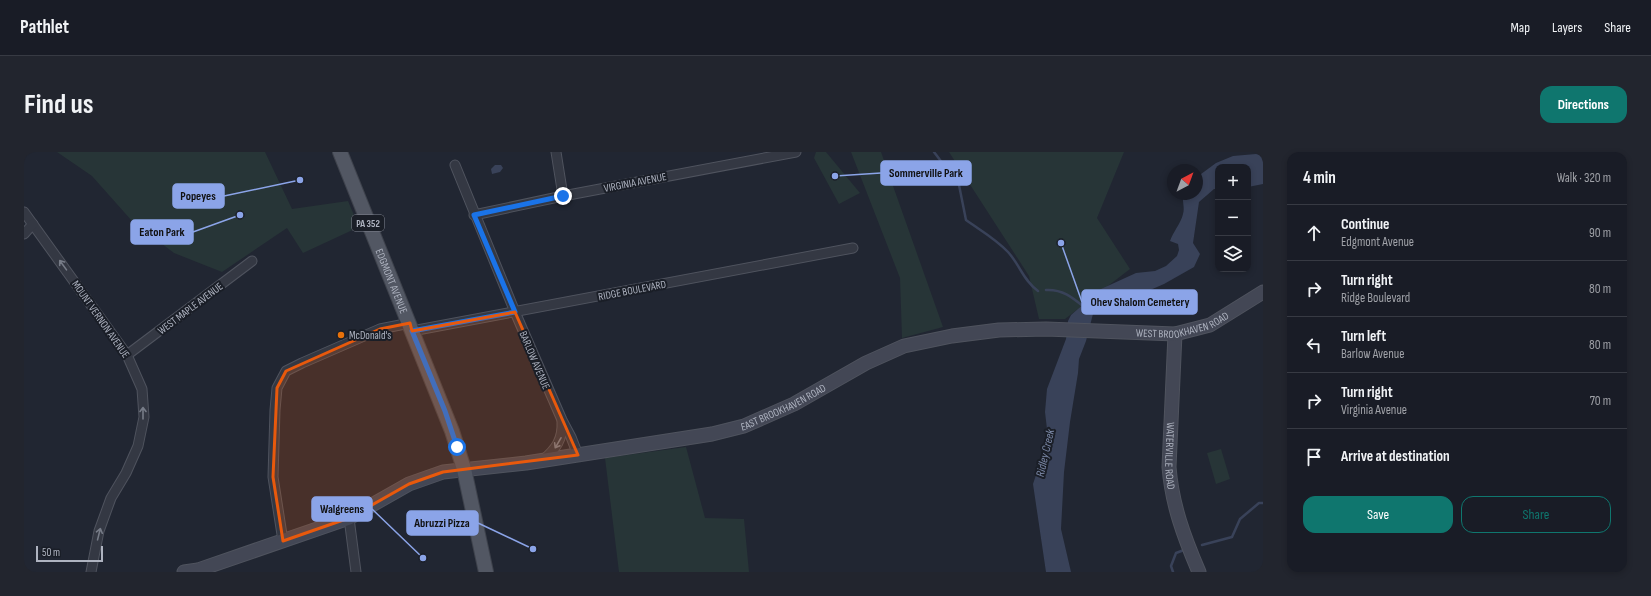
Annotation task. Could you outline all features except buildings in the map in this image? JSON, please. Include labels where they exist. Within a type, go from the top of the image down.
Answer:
[{"type":"main road","name":"EDGMONT AVENUE","points":[[340,152],[447,418],[464,469],[486,572]]},
{"type":"street","points":[[556,152],[563,196]]},
{"type":"street","name":"VIRGINIA AVENUE","points":[[474,215],[563,196],[796,152]]},
{"type":"street","name":"BARLOW AVENUE","points":[[455,165],[474,215],[515,312],[578,455]]},
{"type":"street","name":"MOUNT VERNON AVENUE","points":[[24,212],[127,355],[142,389],[144,417],[138,446],[126,473],[111,498],[99,531],[91,572]]},
{"type":"street","points":[[24,234],[33,224]]},
{"type":"street","name":"RIDGE BOULEVARD","points":[[283,541],[273,478],[277,388],[286,371],[380,329],[411,327],[515,312],[853,248]]},
{"type":"street","name":"WEST MAPLE AVENUE","points":[[127,355],[252,261]]},
{"type":"street","name":"WEST BROOKHAVEN ROAD","points":[[1094,332],[1175,334],[1210,325],[1263,292]]},
{"type":"street","name":"EAST BROOKHAVEN ROAD","points":[[464,469],[505,466],[578,455],[712,434],[744,426],[794,404],[866,363],[904,346],[952,336],[999,330],[1063,330],[1094,332]]},
{"type":"street","name":"WATERVILLE ROAD","points":[[1175,334],[1168,467],[1173,502],[1185,538],[1199,572]]},
{"type":"street","points":[[542,460],[551,453],[559,442],[562,431],[562,420]]},
{"type":"street","points":[[184,572],[198,570],[349,518],[419,479],[443,472],[464,469]]},
{"type":"street","points":[[349,518],[356,572]]},
{"type":"highlighted area","points":[[515,312],[578,455],[443,472],[409,484],[349,518],[283,541],[273,477],[277,388],[286,371],[380,329],[410,323],[412,331]]},
{"type":"shaded area","points":[[57,152],[265,152],[292,209],[348,201],[359,227],[303,253],[287,228],[222,272],[174,253],[132,221],[92,176]]},
{"type":"shaded area","points":[[816,152],[826,152],[860,193],[839,204],[814,158]]},
{"type":"shaded area","points":[[851,152],[881,152],[943,327],[902,338],[900,278]]},
{"type":"shaded area","points":[[949,152],[1124,152],[1097,218],[1130,269],[1065,319],[1039,319],[1029,276]]},
{"type":"shaded area","points":[[686,447],[705,518],[744,519],[749,572],[619,572],[605,458]]},
{"type":"shaded area","points":[[1221,449],[1230,479],[1216,484],[1207,453]]},
{"type":"water","points":[[1256,154],[1263,156],[1263,184],[1251,186],[1251,164],[1215,164],[1215,189],[1203,199],[1203,173],[1216,163],[1233,156]]},
{"type":"water","points":[[495,165],[501,165],[503,168],[500,172],[492,174],[491,169]]},
{"type":"water","name":"Ridley Creek","points":[[1183,200],[1201,200],[1199,202],[1193,243],[1200,254],[1194,267],[1164,284],[1113,306],[1094,310],[1086,341],[1079,359],[1064,472],[1061,529],[1071,572],[1046,572],[1033,484],[1045,448],[1047,429],[1045,412],[1047,389],[1066,339],[1068,321],[1071,315],[1101,289],[1136,273],[1155,271],[1166,266],[1177,256],[1179,250],[1178,244],[1170,241],[1181,221],[1184,209]]},
{"type":"waterway","points":[[934,152],[959,185],[966,220],[1003,247],[1012,257],[1025,277],[1038,291]]},
{"type":"waterway","points":[[1046,290],[1062,292],[1084,307]]},
{"type":"waterway","points":[[1202,545],[1232,537],[1240,519],[1259,503],[1263,503]]},
{"type":"waterway","points":[[1173,572],[1171,566],[1176,553],[1184,550]]},
{"type":"place","name":"Sommerville Park","points":[[835,176]]},
{"type":"place","name":"Popeyes","points":[[300,180]]},
{"type":"place","name":"Eaton Park","points":[[240,215]]},
{"type":"place","name":"Ohev Shalom Cemetery","points":[[1061,243]]},
{"type":"place","name":"McDonald's","points":[[341,335]]},
{"type":"place","name":"Abruzzi Pizza","points":[[533,549]]},
{"type":"place","name":"Walgreens","points":[[423,558]]},
{"type":"route","points":[[457,447],[445,411],[412,331],[515,312],[474,215],[563,196]]}]
